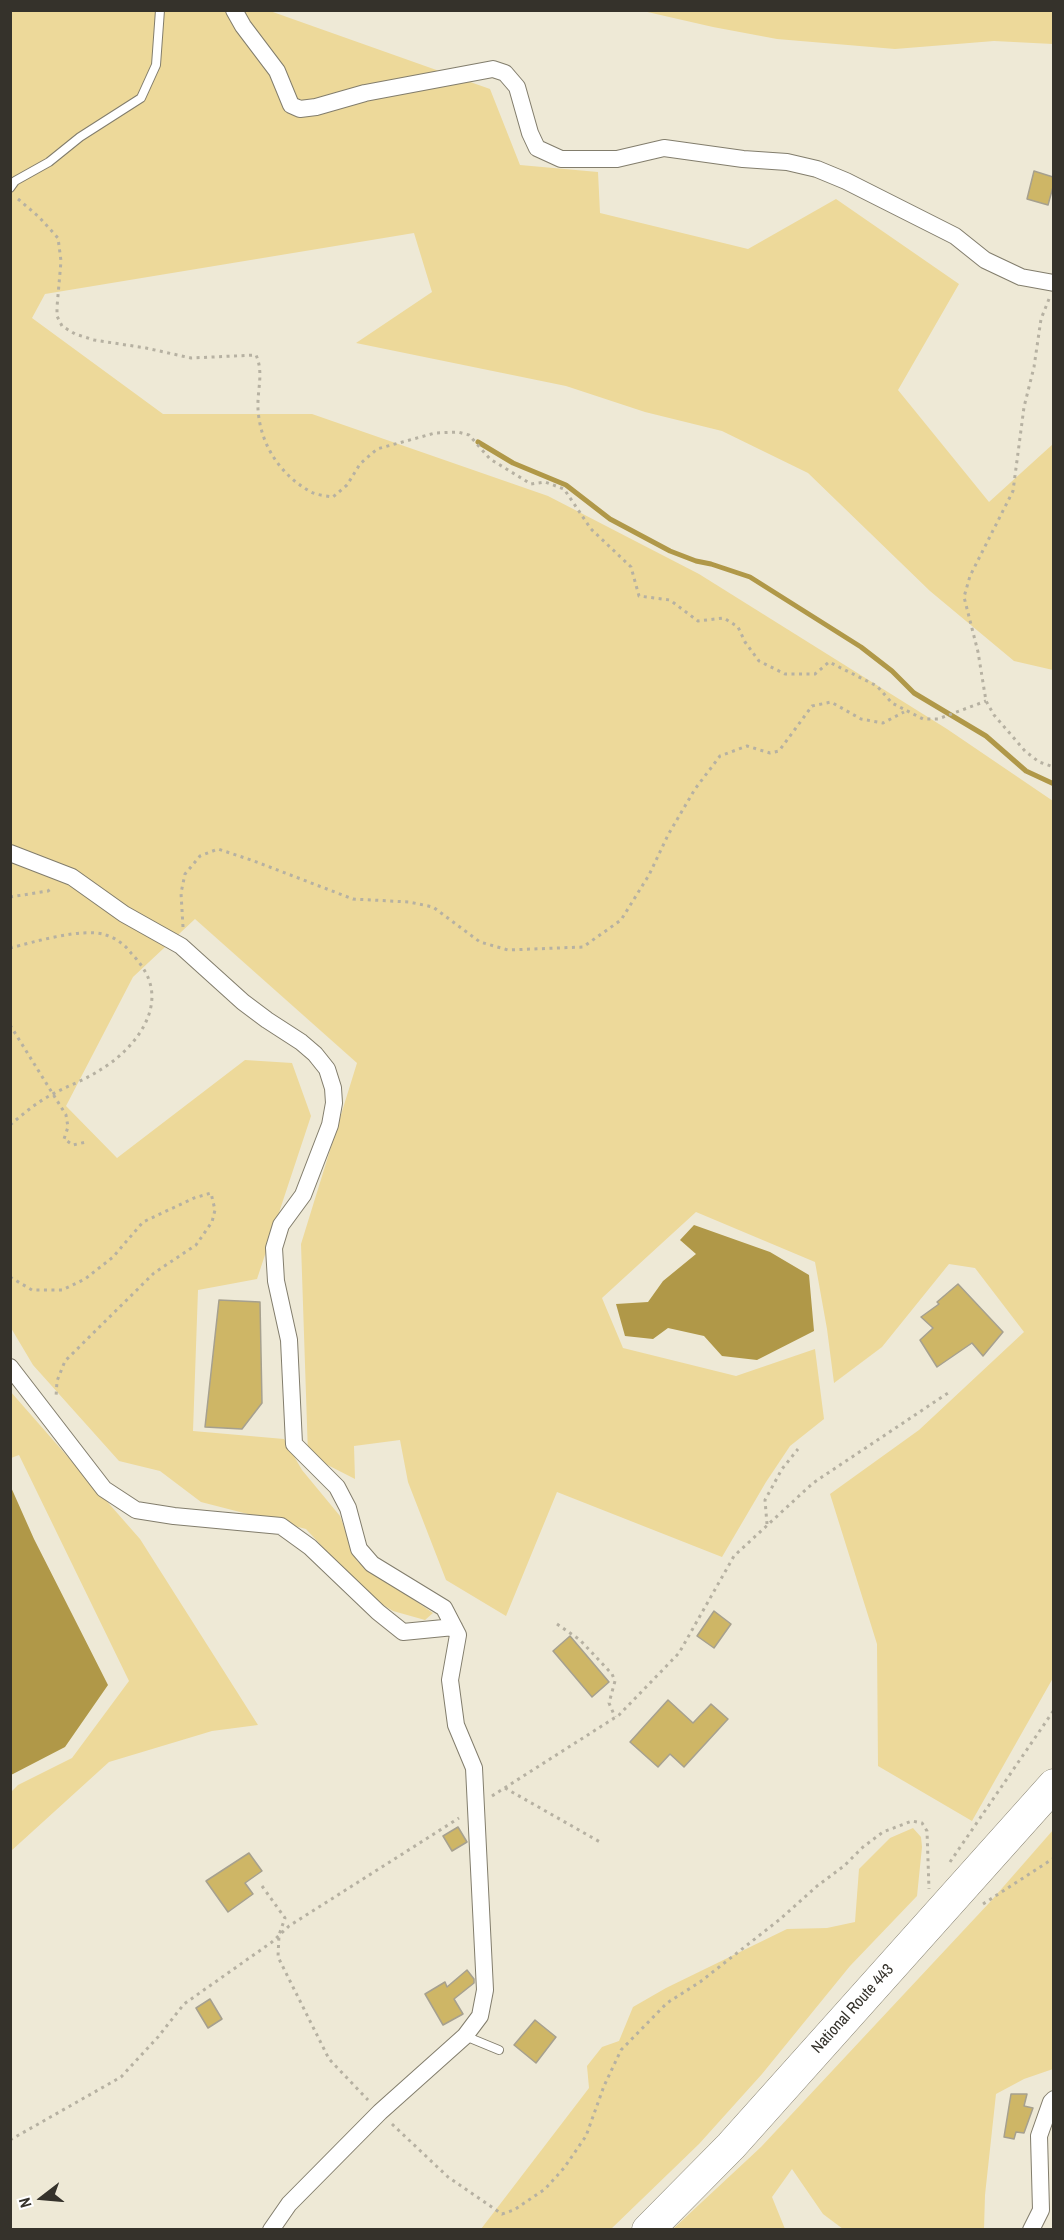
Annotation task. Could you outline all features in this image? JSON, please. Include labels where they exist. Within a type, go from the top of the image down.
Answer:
[{"type":"highway","name":"National Route 443","points":[[648,2229],[731,2146],[1053,1785]]},
{"type":"street","points":[[234,10],[243,26],[277,71],[291,105],[300,109],[340,102],[365,93],[493,69],[505,73],[517,87],[530,133],[537,148],[561,159],[617,159],[664,148],[743,159],[787,162],[817,168],[955,236],[985,260],[1051,290]]},
{"type":"street","points":[[10,852],[72,878],[124,914],[181,946],[243,1002],[301,1042],[327,1069],[334,1095],[330,1125],[303,1195],[281,1225],[274,1248],[276,1281],[289,1340],[294,1444],[337,1487],[348,1508],[359,1549],[372,1564],[444,1608],[458,1635],[450,1680],[456,1725],[474,1768],[485,1990],[480,2016],[465,2036],[380,2112],[289,2204],[271,2229]]},
{"type":"street","points":[[10,1367],[104,1489],[136,1510],[281,1526],[310,1547],[378,1612],[404,1632],[454,1627]]},
{"type":"street","points":[[1031,2229],[1041,2210],[1039,2136],[1053,2099]]},
{"type":"lane","points":[[10,188],[15,181],[49,162],[80,137],[141,98],[156,64],[160,10]]},
{"type":"lane","points":[[465,2036],[499,2050]]},
{"type":"path","points":[[10,198],[21,200],[58,238],[62,261],[57,316],[62,326],[75,334],[94,340],[191,358],[256,355],[261,365],[258,408],[260,426],[266,444],[276,463],[312,493],[333,497],[347,485],[360,464],[377,449],[435,433],[458,432],[470,435],[490,459],[531,484],[545,482],[564,489],[591,529],[631,567],[639,596],[670,600],[698,621],[724,618],[738,627],[745,642],[759,661],[785,674],[815,674],[829,662],[877,686],[892,703],[923,719],[938,719],[986,701]]},
{"type":"path","points":[[1051,290],[1041,319],[1034,367],[1024,407],[1013,491],[970,576],[964,597],[978,652],[986,701],[994,715],[1025,751],[1039,762],[1053,767]]},
{"type":"path","points":[[181,946],[183,936],[181,893],[185,874],[200,856],[218,849],[353,899],[409,902],[433,907],[480,942],[508,950],[583,947],[621,920],[649,875],[668,835],[695,789],[720,756],[747,746],[770,753],[779,751],[812,706],[831,702],[861,719],[883,723],[904,711]]},
{"type":"path","points":[[10,897],[48,891],[72,878]]},
{"type":"path","points":[[10,948],[54,937],[105,934],[124,945],[136,958],[149,980],[151,1005],[143,1029],[123,1052],[102,1070],[52,1094],[30,1108],[10,1125]]},
{"type":"path","points":[[10,1025],[66,1115],[68,1127],[64,1139],[74,1145],[86,1142]]},
{"type":"path","points":[[10,1277],[32,1290],[62,1290],[85,1279],[113,1257],[143,1222],[194,1198],[211,1193],[215,1210],[212,1222],[196,1245],[154,1273],[65,1361],[57,1381],[56,1426]]},
{"type":"path","points":[[10,2140],[121,2077],[158,2037],[184,2004],[289,1926],[615,1718],[679,1653],[734,1556],[813,1483],[948,1393]]},
{"type":"path","points":[[767,1524],[765,1500],[782,1469],[798,1449]]},
{"type":"path","points":[[557,1624],[580,1640],[612,1674],[615,1681],[609,1703],[615,1718]]},
{"type":"path","points":[[944,1870],[1053,1710]]},
{"type":"path","points":[[505,1788],[600,1842]]},
{"type":"path","points":[[262,1886],[285,1918],[279,1935],[278,1957],[329,2059],[448,2177],[502,2214],[514,2210],[545,2189],[564,2168],[586,2136],[604,2086],[621,2050],[641,2027],[667,2003],[700,1982],[779,1920],[817,1886],[844,1866],[863,1847],[883,1832],[912,1821],[922,1823],[927,1831],[928,1885],[931,1894],[935,1886]]},
{"type":"path","points":[[976,1909],[1053,1858]]},
{"type":"shaded area","points":[[10,11],[270,11],[490,89],[520,165],[598,172],[600,213],[748,249],[836,199],[959,284],[898,390],[989,502],[1053,444],[1053,670],[1014,661],[930,591],[808,473],[722,431],[645,412],[566,386],[356,343],[432,292],[414,233],[45,294],[32,318],[163,414],[312,414],[548,496],[699,574],[947,729],[1053,801],[1053,1678],[972,1821],[878,1766],[877,1644],[830,1494],[919,1430],[1024,1332],[975,1268],[949,1264],[882,1347],[834,1383],[815,1262],[696,1212],[602,1298],[623,1348],[736,1376],[815,1349],[824,1419],[790,1446],[722,1557],[557,1492],[506,1616],[446,1580],[408,1482],[400,1440],[354,1446],[355,1479],[308,1455],[301,1244],[357,1063],[195,919],[133,977],[66,1106],[117,1158],[245,1060],[292,1063],[311,1116],[257,1279],[198,1290],[193,1431],[284,1439],[302,1470],[340,1516],[357,1561],[433,1613],[425,1620],[393,1611],[367,1595],[306,1529],[201,1502],[160,1471],[119,1461],[33,1365],[11,1328]]},
{"type":"shaded area","points":[[643,11],[1053,11],[1053,44],[994,41],[895,49],[777,39]]},
{"type":"shaded area","points":[[694,1225],[770,1252],[809,1275],[814,1331],[757,1360],[722,1356],[704,1336],[668,1328],[653,1339],[625,1336],[616,1304],[648,1302],[663,1281],[696,1254],[680,1240]]},
{"type":"shaded area","points":[[10,1391],[140,1539],[258,1725],[212,1731],[109,1762],[11,1851],[11,1792],[18,1785],[72,1758],[129,1681],[19,1455],[11,1458]]},
{"type":"shaded area","points":[[10,1485],[34,1539],[108,1685],[65,1747],[11,1775]]},
{"type":"shaded area","points":[[913,1828],[921,1837],[922,1847],[917,1896],[850,1966],[762,2074],[699,2144],[611,2229],[481,2229],[589,2088],[587,2066],[602,2047],[619,2041],[633,2007],[666,1988],[787,1929],[827,1928],[855,1922],[859,1869],[890,1838]]},
{"type":"shaded area","points":[[1053,1830],[1053,2069],[1024,2079],[996,2094],[985,2195],[984,2229],[843,2229],[823,2214],[792,2169],[772,2197],[785,2229],[673,2229],[761,2147],[990,1902]]},
{"type":"building","points":[[1034,171],[1053,177],[1048,205],[1027,199]]},
{"type":"building","points":[[958,1284],[1003,1332],[983,1356],[972,1343],[937,1367],[920,1340],[933,1328],[921,1317],[939,1304],[937,1302]]},
{"type":"building","points":[[219,1300],[260,1302],[262,1403],[242,1429],[205,1427]]},
{"type":"building","points":[[714,1611],[731,1624],[714,1648],[697,1636]]},
{"type":"building","points":[[570,1636],[609,1682],[592,1697],[553,1651]]},
{"type":"building","points":[[668,1700],[693,1723],[711,1704],[728,1719],[684,1767],[670,1754],[658,1767],[630,1742]]},
{"type":"building","points":[[458,1827],[467,1842],[452,1851],[443,1836]]},
{"type":"building","points":[[249,1853],[262,1871],[245,1883],[253,1894],[228,1912],[206,1881]]},
{"type":"building","points":[[467,1970],[474,1979],[474,1983],[454,1999],[463,2014],[443,2025],[425,1994],[445,1982],[447,1987]]},
{"type":"building","points":[[210,1999],[222,2019],[208,2028],[196,2008]]},
{"type":"building","points":[[535,2020],[556,2037],[536,2063],[514,2045]]},
{"type":"building","points":[[1011,2094],[1027,2094],[1024,2106],[1033,2108],[1024,2133],[1016,2132],[1014,2139],[1004,2137]]},
{"type":"waterway","points":[[478,442],[513,463],[566,485],[610,519],[670,551],[750,577],[861,647],[892,671],[914,693],[986,736],[1026,771],[1054,784]]}]
